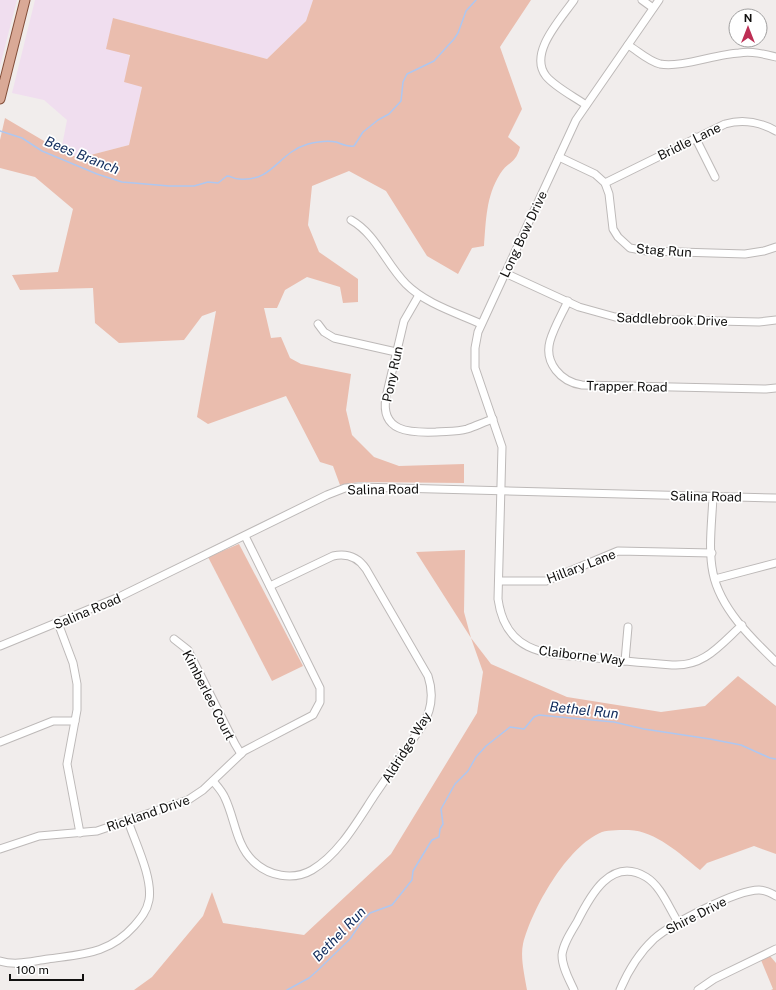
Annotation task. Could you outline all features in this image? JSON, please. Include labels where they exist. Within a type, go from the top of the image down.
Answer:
[{"type":"main road","points":[[0,99],[2,81],[24,0]]},
{"type":"street","points":[[574,0],[544,44],[540,54],[540,64],[547,77],[586,105]]},
{"type":"street","points":[[642,0],[653,8]]},
{"type":"street","name":"Long Bow Drive","points":[[501,491],[502,447],[475,368],[475,348],[481,324],[576,120],[659,0]]},
{"type":"street","points":[[628,45],[649,59],[664,64],[675,64],[739,52],[758,53],[776,57]]},
{"type":"street","name":"Bridle Lane","points":[[605,182],[721,125],[737,122],[758,123],[776,131]]},
{"type":"street","points":[[696,137],[715,177]]},
{"type":"street","points":[[559,157],[595,174],[605,182]]},
{"type":"street","name":"Stag Run","points":[[605,182],[609,194],[613,229],[618,237],[630,248],[647,252],[746,254],[764,251],[776,246]]},
{"type":"street","points":[[351,220],[361,226],[368,233],[400,277],[419,295],[481,324]]},
{"type":"street","name":"Saddlebrook Drive","points":[[506,273],[592,312],[626,319],[759,322],[776,320]]},
{"type":"street","name":"Pony Run","points":[[419,295],[404,321],[396,352],[385,407],[390,421],[397,428],[412,432],[455,431],[466,429],[493,419]]},
{"type":"street","name":"Trapper Road","points":[[568,301],[551,339],[550,354],[557,371],[573,383],[582,385],[758,389],[776,388]]},
{"type":"street","points":[[318,324],[324,332],[334,338],[396,352]]},
{"type":"street","name":"Salina Road","points":[[0,646],[119,597],[327,495],[345,488],[359,486],[776,498]]},
{"type":"street","name":"Claiborne Way","points":[[501,491],[498,599],[502,617],[511,633],[522,643],[534,650],[549,654],[680,666],[694,664],[708,656],[742,625]]},
{"type":"street","points":[[712,496],[712,553],[715,579],[722,599],[742,625],[776,662]]},
{"type":"street","name":"Rickland Drive","points":[[0,849],[39,836],[97,831],[188,800],[200,793],[241,754],[310,718],[317,710],[321,699],[320,688],[245,536]]},
{"type":"street","name":"Hillary Lane","points":[[499,581],[546,580],[618,551],[712,553]]},
{"type":"street","name":"Aldridge Way","points":[[212,781],[225,797],[241,844],[252,861],[263,869],[278,875],[300,874],[319,865],[353,828],[429,713],[432,695],[428,676],[360,561],[348,555],[333,556],[270,586]]},
{"type":"street","points":[[715,579],[776,563]]},
{"type":"street","points":[[58,623],[69,650],[75,673],[77,696],[75,721],[67,764],[80,833]]},
{"type":"street","points":[[625,661],[628,627]]},
{"type":"street","name":"Kimberlee Court","points":[[174,639],[188,650],[241,754]]},
{"type":"street","points":[[0,742],[53,721],[75,721]]},
{"type":"street","points":[[0,961],[20,963],[95,952],[111,945],[131,929],[144,913],[149,900],[150,891],[148,878],[128,821]]},
{"type":"street","points":[[574,990],[562,961],[564,946],[594,892],[607,879],[622,872],[638,874],[646,877],[659,890],[678,922]]},
{"type":"street","name":"Shire Drive","points":[[620,990],[627,975],[644,950],[654,940],[678,922],[734,896],[750,891],[760,890],[776,896]]},
{"type":"street","points":[[698,990],[714,979],[776,949]]},
{"type":"shaded area","points":[[0,0],[17,0],[0,66]]},
{"type":"shaded area","points":[[35,0],[313,0],[306,21],[267,59],[113,18],[142,87],[129,145],[79,158],[61,151],[67,120],[44,100],[12,93]]},
{"type":"shaded area","points":[[313,0],[531,0],[500,47],[522,109],[508,137],[520,147],[514,160],[503,170],[495,182],[489,200],[484,246],[472,248],[458,274],[427,256],[386,191],[349,171],[312,186],[308,225],[319,252],[358,279],[358,302],[343,303],[340,287],[307,277],[285,290],[277,308],[264,308],[271,338],[281,337],[290,358],[301,364],[351,374],[346,410],[352,435],[374,457],[399,466],[464,464],[464,483],[359,482],[340,485],[333,466],[320,462],[286,396],[208,424],[197,417],[216,311],[202,316],[184,340],[119,343],[95,323],[93,288],[20,290],[12,275],[58,272],[73,209],[35,177],[0,168],[0,140],[5,118],[61,151],[79,158],[129,145],[142,87],[124,82],[130,55],[106,49],[113,18],[267,59],[306,21]]},
{"type":"shaded area","points":[[239,544],[303,666],[272,681],[208,557]]},
{"type":"shaded area","points":[[465,550],[464,612],[471,638],[416,552]]},
{"type":"shaded area","points":[[471,638],[491,664],[567,697],[661,712],[705,706],[738,676],[776,706],[776,854],[754,846],[707,863],[700,870],[667,844],[649,834],[639,831],[612,830],[602,832],[589,839],[576,850],[564,864],[553,880],[534,914],[522,949],[527,990],[134,990],[152,977],[203,916],[212,892],[223,923],[304,935],[391,854],[477,713],[483,672]]},
{"type":"shaded area","points":[[770,956],[776,963],[776,990],[771,990],[773,989],[761,960]]},
{"type":"waterway","name":"Bees Branch","points":[[0,131],[22,138],[42,151],[97,174],[122,182],[169,186],[194,186],[208,182],[218,183],[227,176],[237,179],[251,179],[268,172],[289,154],[308,144],[329,141],[347,146],[354,146],[363,132],[378,120],[389,114],[401,101],[403,82],[407,74],[434,61],[454,39],[458,33],[466,11],[476,0]]},
{"type":"waterway","name":"Bethel Run","points":[[287,990],[309,978],[317,971],[350,939],[360,924],[370,913],[392,905],[412,880],[413,871],[432,840],[439,837],[440,829],[443,824],[441,809],[455,784],[468,771],[476,757],[486,746],[510,727],[524,729],[534,717],[539,715],[614,722],[644,729],[741,745],[770,758],[776,759]]}]
